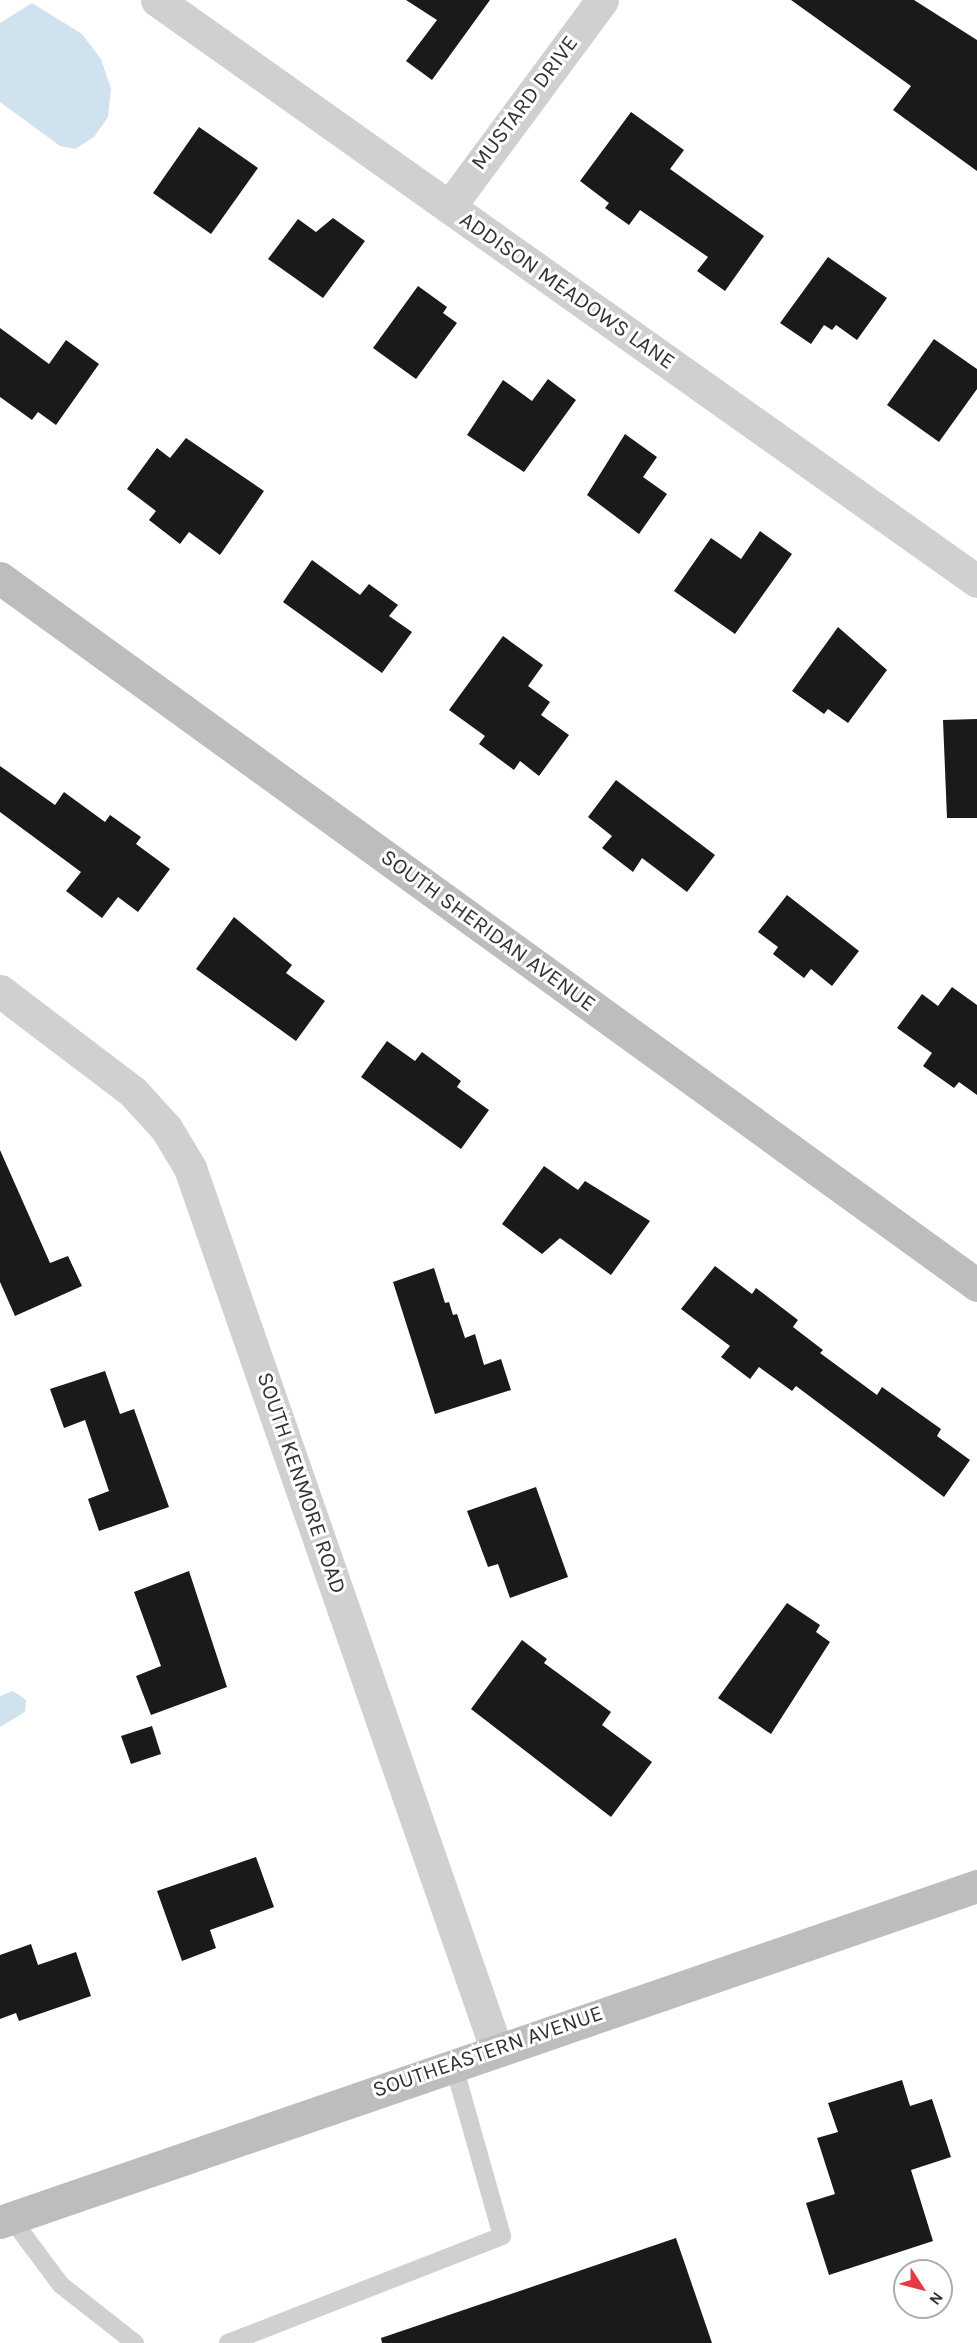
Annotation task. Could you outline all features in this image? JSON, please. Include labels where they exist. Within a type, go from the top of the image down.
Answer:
[{"type":"street","name":"ADDISON MEADOWS LANE","points":[[157,0],[977,581]]},
{"type":"street","name":"MUSTARD DRIVE","points":[[449,207],[602,0]]},
{"type":"street","name":"SOUTH SHERIDAN AVENUE","points":[[0,578],[977,1285]]},
{"type":"street","name":"SOUTH KENMORE ROAD","points":[[0,991],[133,1092],[166,1128],[190,1168],[496,2048]]},
{"type":"street","name":"SOUTHEASTERN AVENUE","points":[[5,2220],[496,2048],[977,1886]]},
{"type":"lane","points":[[228,2343],[502,2236],[453,2063]]},
{"type":"lane","points":[[5,2220],[62,2285],[135,2343]]},
{"type":"water","points":[[32,3],[82,34],[101,59],[111,89],[108,117],[94,137],[75,149],[60,146],[0,102],[0,23]]},
{"type":"water","points":[[13,1691],[26,1700],[25,1712],[0,1727],[0,1696]]},
{"type":"building","points":[[406,0],[490,0],[432,80],[406,61],[437,20]]},
{"type":"building","points":[[791,0],[914,0],[977,40],[977,171],[893,110],[911,86]]},
{"type":"building","points":[[631,112],[684,150],[670,169],[764,236],[725,291],[697,271],[708,257],[640,210],[629,225],[605,208],[609,203],[580,181]]},
{"type":"building","points":[[199,127],[258,168],[211,234],[153,193]]},
{"type":"building","points":[[333,218],[365,241],[323,298],[268,259],[298,219],[316,232]]},
{"type":"building","points":[[828,257],[887,298],[857,340],[836,325],[832,330],[824,325],[811,344],[780,323]]},
{"type":"building","points":[[418,286],[447,307],[443,313],[457,323],[416,379],[373,348]]},
{"type":"building","points":[[0,328],[49,364],[66,340],[99,364],[56,425],[38,412],[32,420],[0,397]]},
{"type":"building","points":[[934,339],[977,369],[977,389],[939,442],[887,405]]},
{"type":"building","points":[[548,379],[576,400],[524,472],[467,435],[503,380],[532,401]]},
{"type":"building","points":[[625,434],[657,457],[643,477],[667,494],[639,534],[587,495]]},
{"type":"building","points":[[186,438],[264,491],[220,555],[189,532],[180,544],[149,520],[156,511],[127,489],[157,448],[170,458]]},
{"type":"building","points":[[760,531],[792,554],[735,634],[674,591],[711,538],[741,559]]},
{"type":"building","points":[[312,560],[360,595],[369,584],[398,605],[389,616],[412,632],[382,673],[283,602]]},
{"type":"building","points":[[838,627],[887,670],[848,723],[828,709],[824,714],[792,691]]},
{"type":"building","points":[[503,636],[543,665],[528,686],[550,702],[541,715],[569,735],[539,776],[520,761],[514,770],[479,744],[485,736],[449,710]]},
{"type":"building","points":[[977,719],[977,818],[947,818],[943,720]]},
{"type":"building","points":[[0,766],[55,805],[64,792],[105,822],[110,815],[141,837],[136,844],[170,869],[138,912],[118,897],[102,918],[66,891],[81,872],[0,812]]},
{"type":"building","points":[[616,780],[715,855],[687,892],[642,858],[633,872],[602,848],[612,836],[588,817]]},
{"type":"building","points":[[787,895],[859,951],[832,986],[811,969],[804,978],[773,954],[778,947],[758,932]]},
{"type":"building","points":[[234,917],[292,965],[286,973],[325,1001],[296,1041],[196,969]]},
{"type":"building","points":[[952,987],[977,1005],[977,1095],[959,1082],[954,1088],[923,1066],[932,1053],[897,1028],[922,994],[938,1006]]},
{"type":"building","points":[[387,1041],[415,1061],[422,1052],[461,1081],[457,1087],[489,1110],[461,1149],[361,1077]]},
{"type":"building","points":[[0,1150],[50,1263],[68,1256],[82,1286],[15,1316],[0,1282]]},
{"type":"building","points":[[544,1166],[578,1190],[585,1181],[650,1221],[611,1275],[560,1238],[542,1254],[502,1224]]},
{"type":"building","points":[[715,1266],[752,1294],[756,1288],[798,1320],[793,1327],[823,1350],[820,1353],[877,1395],[882,1387],[941,1429],[937,1436],[970,1460],[944,1497],[796,1386],[792,1391],[759,1367],[750,1379],[721,1357],[730,1346],[681,1309]]},
{"type":"building","points":[[434,1268],[445,1303],[449,1302],[453,1315],[457,1314],[465,1338],[475,1334],[484,1365],[501,1359],[511,1390],[435,1414],[393,1282]]},
{"type":"building","points":[[105,1371],[120,1414],[134,1409],[169,1507],[99,1531],[88,1499],[109,1491],[85,1420],[64,1428],[50,1389]]},
{"type":"building","points":[[536,1487],[568,1577],[510,1598],[498,1564],[488,1567],[467,1511]]},
{"type":"building","points":[[189,1571],[227,1687],[151,1715],[136,1676],[161,1666],[134,1592]]},
{"type":"building","points":[[787,1603],[820,1625],[816,1632],[830,1642],[771,1734],[718,1698]]},
{"type":"building","points":[[522,1640],[547,1659],[544,1663],[611,1712],[602,1725],[652,1762],[611,1817],[471,1709]]},
{"type":"building","points":[[152,1726],[161,1754],[131,1764],[121,1736]]},
{"type":"building","points":[[256,1857],[274,1907],[210,1930],[216,1948],[182,1961],[157,1891]]},
{"type":"building","points":[[31,1944],[38,1965],[76,1952],[91,1996],[19,2021],[16,2013],[0,2019],[0,1955]]},
{"type":"building","points":[[902,2080],[910,2106],[932,2099],[951,2157],[911,2170],[933,2241],[829,2275],[806,2203],[835,2194],[817,2138],[838,2132],[828,2103]]},
{"type":"building","points":[[676,2238],[712,2343],[382,2343],[381,2338]]}]
